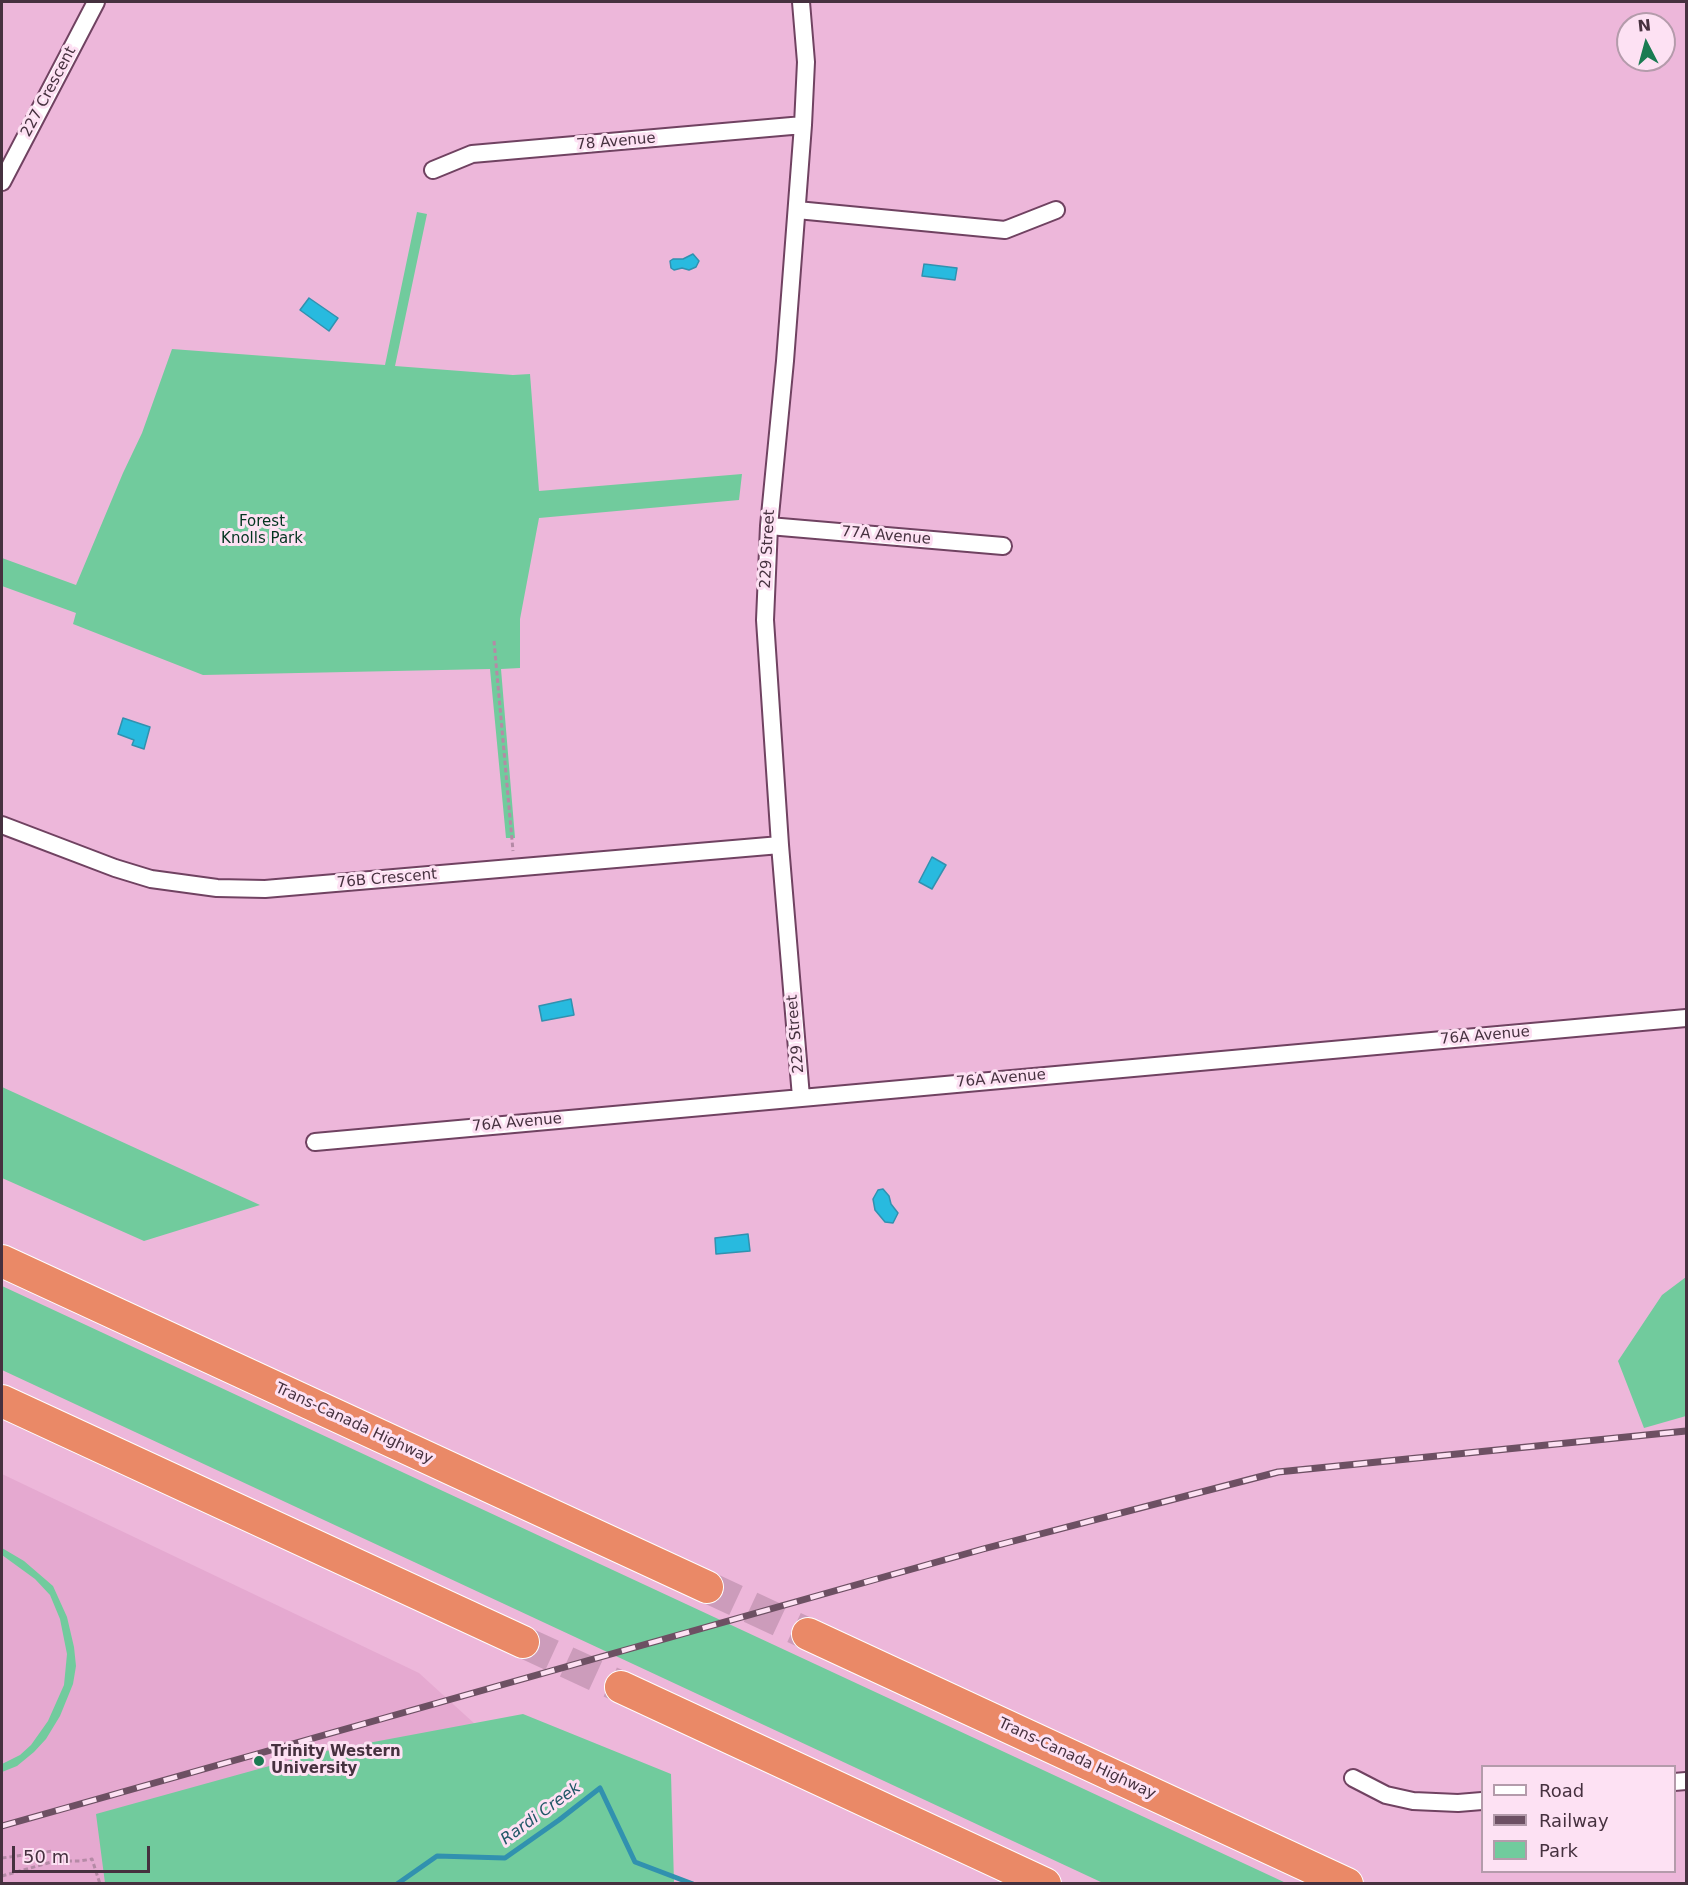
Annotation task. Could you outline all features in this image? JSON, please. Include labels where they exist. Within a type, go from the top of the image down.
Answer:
[{"type":"highway","name":"Trans-Canada Highway","points":[[2,1261],[707,1587]]},
{"type":"highway","points":[[2,1401],[523,1642]]},
{"type":"highway","name":"Trans-Canada Highway","points":[[808,1634],[1347,1884]]},
{"type":"highway","points":[[621,1687],[1044,1884]]},
{"type":"street","name":"227 Crescent","points":[[2,182],[96,2]]},
{"type":"street","name":"229 Street","points":[[801,2],[806,62],[803,125],[769,526],[765,620],[780,844],[801,1097]]},
{"type":"street","name":"78 Avenue","points":[[433,170],[472,154],[803,125]]},
{"type":"street","points":[[797,210],[1005,230],[1056,210]]},
{"type":"street","name":"77A Avenue","points":[[769,526],[1003,546]]},
{"type":"street","name":"76B Crescent","points":[[2,825],[115,868],[151,879],[217,888],[265,889],[780,844]]},
{"type":"street","name":"76A Avenue","points":[[315,1142],[1686,1018]]},
{"type":"street","points":[[1353,1778],[1386,1795],[1413,1801],[1458,1803],[1481,1801]]},
{"type":"path","points":[[494,641],[513,867]]},
{"type":"path","points":[[2,1858],[52,1851],[55,1861]]},
{"type":"path","points":[[2,1876],[55,1861],[80,1862],[92,1859],[100,1884]]},
{"type":"shaded area","name":"Trinity Western University","points":[[2,1474],[419,1673],[612,1849],[595,1883],[2,1883]]},
{"type":"green space","name":"Forest Knolls Park","points":[[417,212],[427,214],[395,366],[513,375],[530,374],[539,491],[742,474],[739,500],[539,518],[520,619],[520,668],[501,669],[515,838],[506,838],[490,669],[203,675],[73,624],[76,613],[2,586],[2,558],[76,585],[142,433],[172,349],[385,365]]},
{"type":"green space","points":[[2,1087],[260,1205],[144,1241],[2,1178]]},
{"type":"green space","points":[[1686,1277],[1686,1416],[1644,1428],[1618,1361],[1662,1295]]},
{"type":"green space","points":[[2,1286],[1286,1883],[1103,1883],[2,1370]]},
{"type":"green space","points":[[2,1548],[24,1561],[53,1586],[67,1617],[76,1666],[73,1684],[60,1716],[46,1739],[17,1766],[2,1772],[2,1764],[20,1755],[31,1745],[48,1721],[64,1685],[67,1654],[60,1619],[50,1595],[35,1579],[2,1555]]},
{"type":"green space","points":[[523,1714],[671,1774],[674,1883],[105,1883],[96,1814],[320,1752]]},
{"type":"water","points":[[693,254],[699,261],[696,267],[689,270],[671,268],[670,261],[673,259],[683,259]]},
{"type":"water","points":[[924,264],[957,268],[955,280],[922,276]]},
{"type":"water","points":[[309,298],[338,318],[329,331],[300,310]]},
{"type":"water","points":[[123,718],[150,727],[144,749],[132,745],[134,740],[118,734]]},
{"type":"water","points":[[932,857],[946,865],[932,889],[919,882]]},
{"type":"water","points":[[571,999],[574,1015],[542,1021],[539,1006]]},
{"type":"water","points":[[883,1189],[898,1213],[893,1223],[885,1222],[875,1210],[873,1199],[878,1190]]},
{"type":"water","points":[[748,1234],[750,1251],[716,1254],[715,1238]]},
{"type":"waterway","name":"Rardi Creek","points":[[397,1884],[437,1856],[505,1858],[600,1788],[635,1862],[693,1884]]},
{"type":"tunnel","points":[[707,1587],[808,1634]]},
{"type":"tunnel","points":[[523,1642],[621,1687]]},
{"type":"railway","points":[[2,1826],[983,1549],[1278,1472],[1686,1431]]},
{"type":"place","name":"Trinity Western University","points":[[259,1761]]}]
